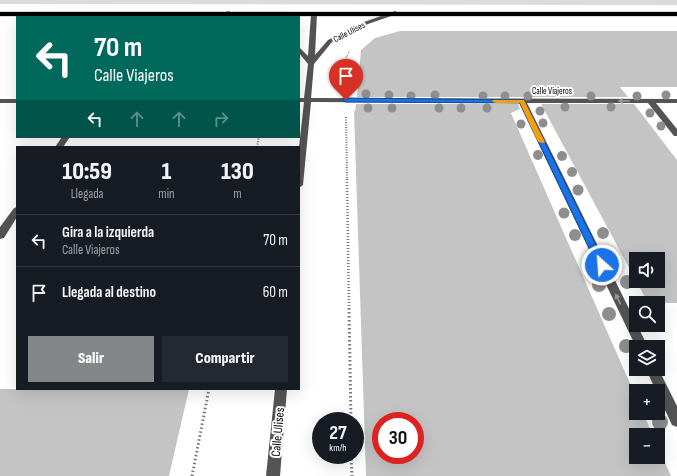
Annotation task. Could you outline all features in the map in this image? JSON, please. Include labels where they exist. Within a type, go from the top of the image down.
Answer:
[{"type":"main road","points":[[0,14],[677,14]]},
{"type":"street","points":[[228,13],[236,16]]},
{"type":"street","name":"Calle Ulises","points":[[311,64],[330,41],[366,23],[395,13]]},
{"type":"street","points":[[300,164],[303,100],[311,64],[314,14]]},
{"type":"street","points":[[300,50],[311,64]]},
{"type":"street","name":"Calle Viajeros","points":[[303,100],[677,101]]},
{"type":"street","points":[[0,101],[16,101]]},
{"type":"street","points":[[522,101],[639,340]]},
{"type":"street","points":[[650,101],[677,134]]},
{"type":"street","points":[[0,235],[16,211]]},
{"type":"street","points":[[655,376],[677,420]]},
{"type":"street","name":"Calle Ulises","points":[[273,476],[281,390]]},
{"type":"path","points":[[351,47],[345,60],[351,412]]},
{"type":"path","points":[[192,476],[209,390]]},
{"type":"path","points":[[351,464],[352,476]]},
{"type":"shaded area","points":[[0,0],[677,0],[677,5],[0,4]]},
{"type":"building","points":[[400,31],[677,31],[677,87],[620,87],[628,97],[357,97],[361,50],[375,38]]},
{"type":"building","points":[[356,104],[518,104],[520,109],[511,113],[630,384],[629,384],[629,420],[646,420],[650,428],[629,428],[629,464],[665,464],[665,463],[671,476],[366,476],[354,111]]},
{"type":"building","points":[[541,104],[634,104],[677,160],[677,303],[665,303],[665,296],[644,296],[640,288],[665,288],[665,252],[629,252],[629,268]]},
{"type":"building","points":[[0,389],[189,390],[169,476],[0,476]]},
{"type":"slow traffic","points":[[495,101],[522,101],[542,142]]},
{"type":"route","points":[[346,100],[522,101],[602,265]]}]
